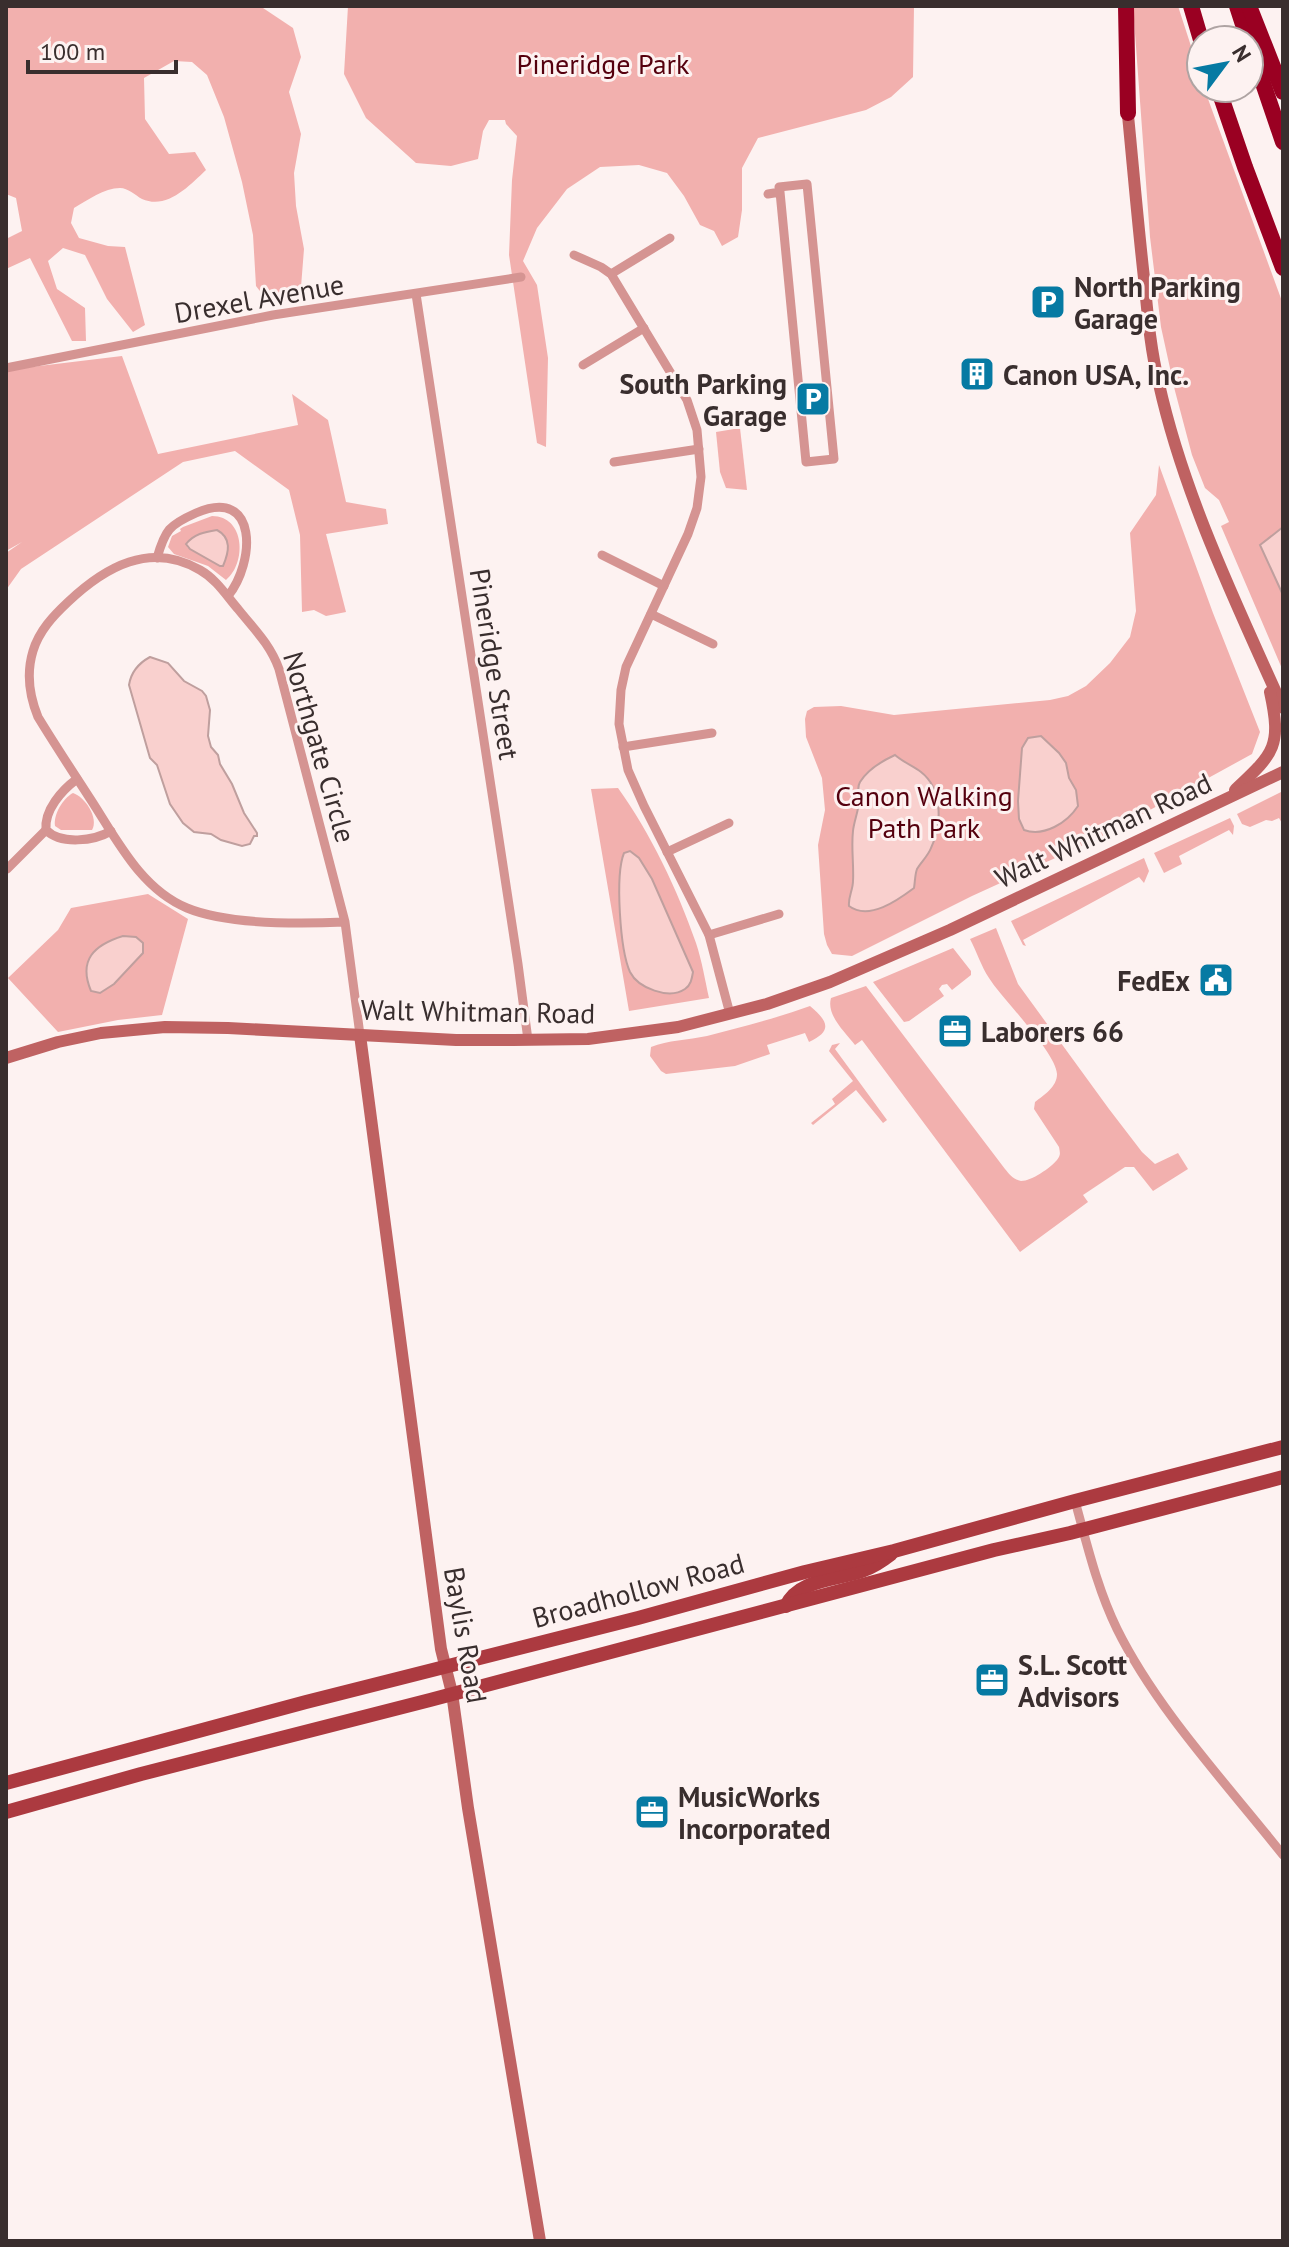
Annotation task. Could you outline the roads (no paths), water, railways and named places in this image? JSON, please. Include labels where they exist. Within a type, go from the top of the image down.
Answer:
[{"type":"highway","points":[[1126,6],[1128,113]]},
{"type":"highway","points":[[1249,6],[1283,92]]},
{"type":"highway","points":[[1265,89],[1283,142]]},
{"type":"highway","points":[[1223,104],[1283,268]]},
{"type":"main road","points":[[1118,6],[1137,219],[1158,383],[1192,491],[1219,562],[1283,708]]},
{"type":"main road","points":[[1225,799],[1269,757],[1277,735],[1263,662]]},
{"type":"main road","name":"Walt Whitman Road","points":[[6,1058],[101,1033],[165,1027],[456,1040],[528,1040],[607,1037],[678,1027],[815,988],[922,943],[1283,772]]},
{"type":"main road","name":"Baylis Road","points":[[360,1035],[434,1598],[540,2241]]},
{"type":"main road","name":"Broadhollow Road","points":[[6,1783],[1283,1447]]},
{"type":"main road","name":"Broadhollow Road","points":[[6,1812],[994,1550],[1283,1477]]},
{"type":"main road","points":[[786,1606],[800,1589],[862,1571],[878,1564],[894,1551]]},
{"type":"street","points":[[807,184],[834,459],[806,462],[780,192],[779,187],[807,184]]},
{"type":"street","points":[[768,194],[780,192]]},
{"type":"street","points":[[611,274],[670,238]]},
{"type":"street","points":[[574,255],[611,274],[687,400],[697,430],[701,477],[697,508],[688,534],[630,657],[621,690],[619,724],[628,770],[709,935],[730,1014]]},
{"type":"street","name":"Drexel Avenue","points":[[6,368],[273,315],[521,277]]},
{"type":"street","name":"Pineridge Street","points":[[416,294],[528,1040]]},
{"type":"street","points":[[583,365],[644,328]]},
{"type":"street","points":[[614,462],[699,449]]},
{"type":"street","points":[[157,558],[163,535],[171,526],[203,511],[227,508],[245,524],[248,548],[243,570],[228,596]]},
{"type":"street","points":[[602,555],[664,586]]},
{"type":"street","name":"Northgate Circle","points":[[345,922],[208,915],[185,907],[154,887],[139,872],[38,717],[29,688],[32,654],[39,636],[51,619],[82,589],[117,566],[133,560],[157,558],[175,561],[198,569],[215,582],[265,640],[279,669],[345,922],[360,1035]]},
{"type":"street","points":[[651,614],[713,644]]},
{"type":"street","points":[[623,747],[712,733]]},
{"type":"street","points":[[7,869],[46,830],[46,819],[53,805],[66,787],[77,779]]},
{"type":"street","points":[[667,852],[729,823]]},
{"type":"street","points":[[46,830],[59,838],[84,839],[111,831]]},
{"type":"street","points":[[709,935],[779,914]]},
{"type":"street","points":[[1075,1501],[1105,1601],[1128,1651],[1176,1722],[1283,1855]]},
{"type":"place","name":"North Parking Garage","points":[[1048,302]]},
{"type":"place","name":"Canon USA, Inc.","points":[[977,374]]},
{"type":"place","name":"South Parking Garage","points":[[813,399]]},
{"type":"place","name":"FedEx","points":[[1216,980]]},
{"type":"place","name":"Laborers 66","points":[[955,1031]]},
{"type":"place","name":"S.L. Scott Advisors","points":[[992,1680]]},
{"type":"place","name":"MusicWorks Incorporated","points":[[652,1812]]},
{"type":"park label","name":"Pineridge Park","points":[[603,63]]},
{"type":"park label","name":"Canon Walking Path Park","points":[[924,811]]}]
